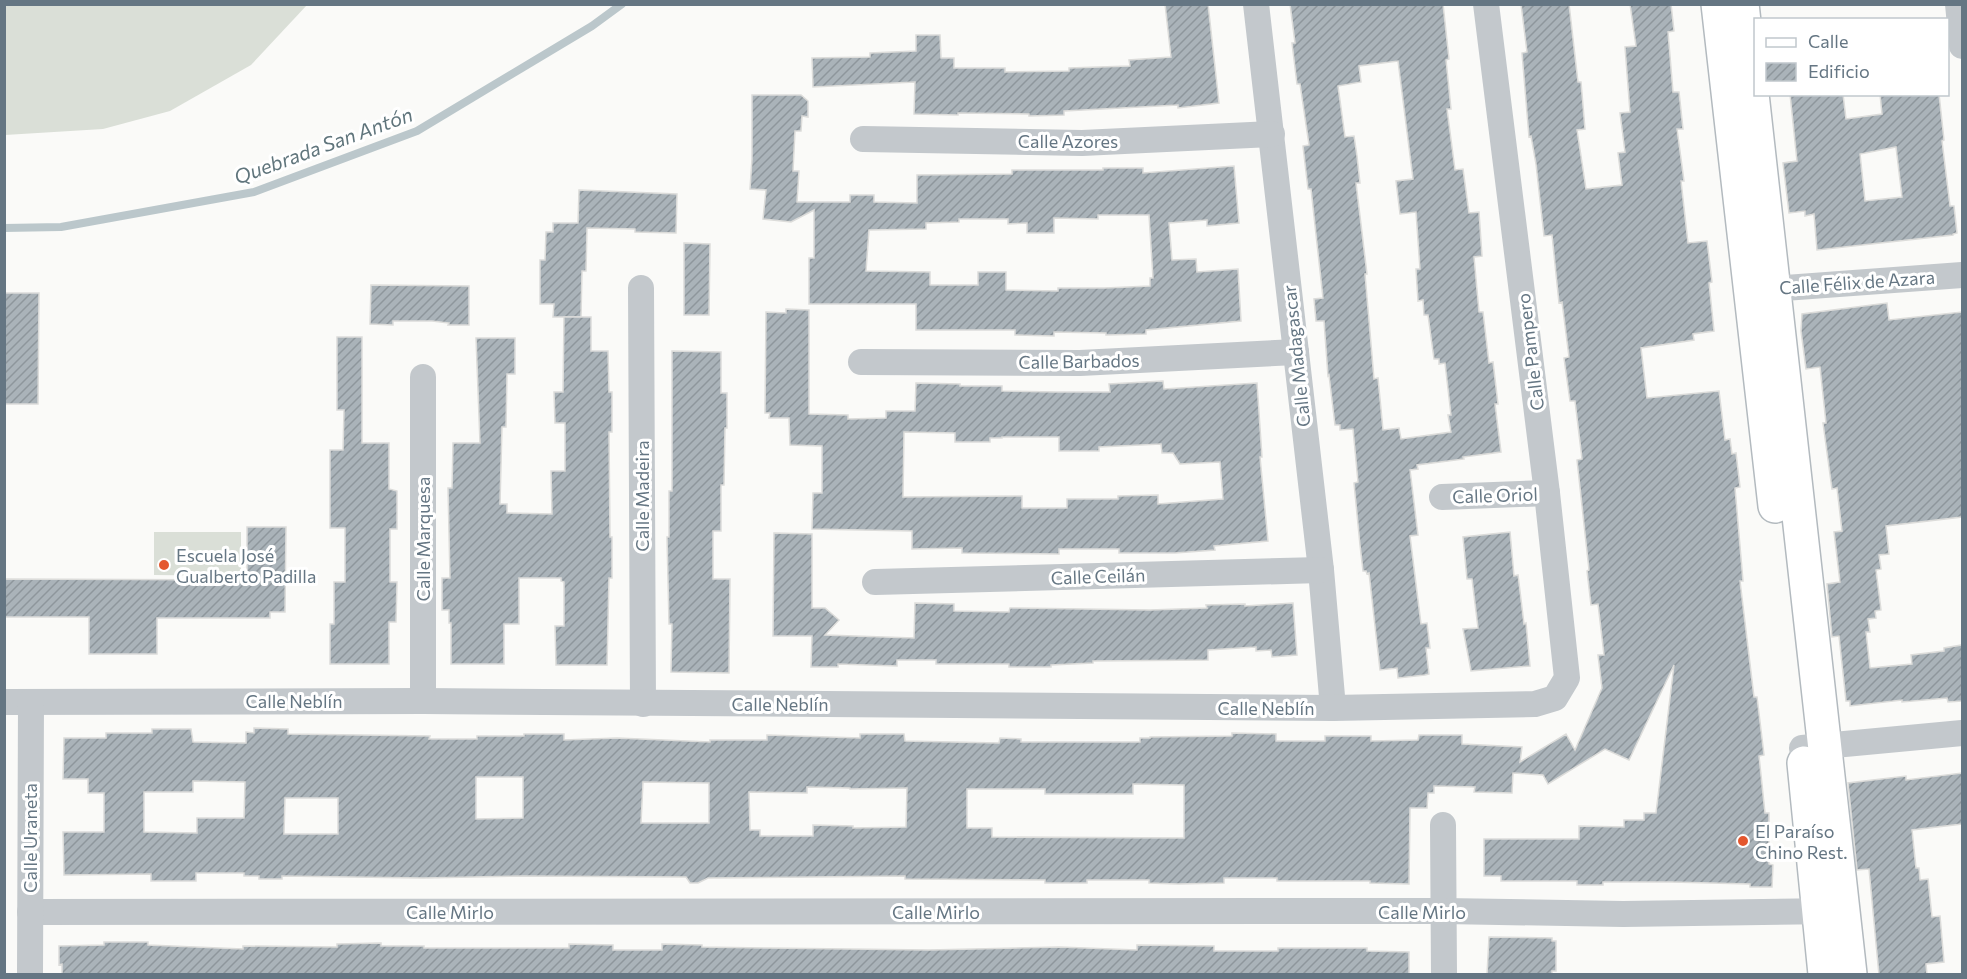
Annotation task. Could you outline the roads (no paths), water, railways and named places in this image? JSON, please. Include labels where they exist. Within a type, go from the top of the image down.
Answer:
[{"type":"street","name":"Calle Madagascar","points":[[1256,4],[1321,570],[1333,708]]},
{"type":"street","name":"Calle Pampero","points":[[1486,4],[1547,493],[1566,678],[1555,698]]},
{"type":"street","points":[[1718,4],[1762,289]]},
{"type":"street","points":[[1742,4],[1762,289],[1830,911],[1825,975]]},
{"type":"street","points":[[1958,4],[1962,46]]},
{"type":"street","name":"Calle Azores","points":[[863,140],[1082,143],[1272,134]]},
{"type":"street","name":"Calle Félix de Azara","points":[[1762,289],[1962,275]]},
{"type":"street","name":"Calle Madeira","points":[[640,288],[643,704]]},
{"type":"street","name":"Calle Barbados","points":[[861,362],[1080,363],[1296,352]]},
{"type":"street","name":"Calle Marquesa","points":[[423,378],[423,700]]},
{"type":"street","name":"Calle Oriol","points":[[1442,497],[1547,493]]},
{"type":"street","name":"Calle Ceilán","points":[[875,582],[1321,570]]},
{"type":"street","name":"Calle Neblín","points":[[4,702],[423,700],[643,704],[1333,708],[1535,704],[1555,698]]},
{"type":"street","name":"Calle Uraneta","points":[[30,975],[31,702]]},
{"type":"street","points":[[1813,747],[1962,733]]},
{"type":"street","points":[[1443,825],[1444,975]]},
{"type":"street","name":"Calle Mirlo","points":[[30,912],[1444,911],[1623,914],[1830,911]]},
{"type":"street","points":[[1830,911],[1850,975]]},
{"type":"waterway","name":"Quebrada San Antón","points":[[4,228],[61,227],[254,192],[417,131],[592,26],[622,4]]},
{"type":"place","name":"Escuela José Gualberto Padilla","points":[[164,565]]},
{"type":"place","name":"El Paraíso Chino Rest.","points":[[1743,841]]}]
